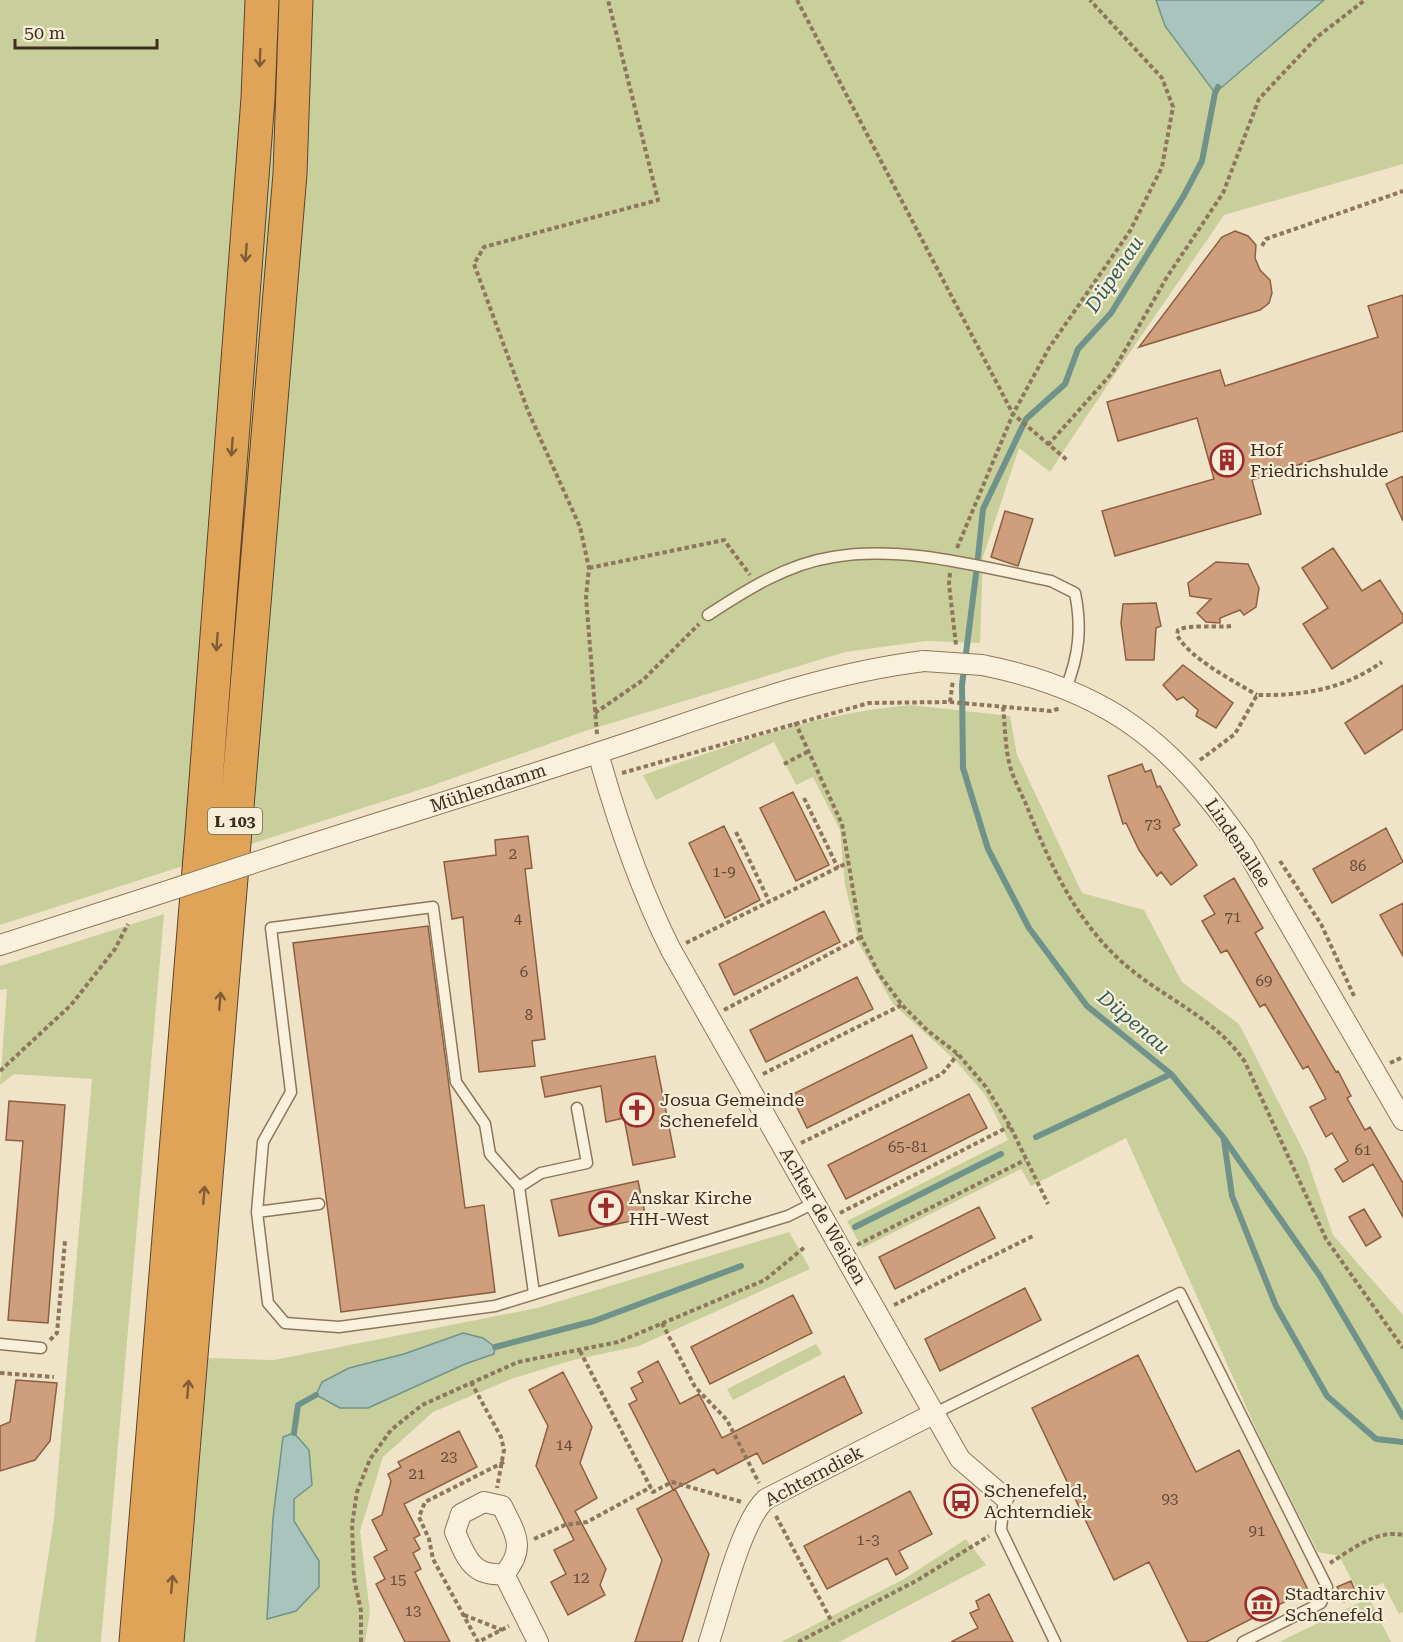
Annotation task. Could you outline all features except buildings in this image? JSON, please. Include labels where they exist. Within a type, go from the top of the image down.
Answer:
[{"type":"highway","name":"L 103","points":[[136,1642],[202,833],[258,98],[262,0]]},
{"type":"highway","name":"L 103","points":[[167,1642],[290,174],[296,0]]},
{"type":"street","name":"Mühlendamm","points":[[0,945],[136,909],[290,851],[598,753],[817,680],[924,661],[982,665]]},
{"type":"street","name":"Lindenallee","points":[[982,665],[1025,674],[1066,688],[1129,721],[1159,746],[1215,804],[1261,873],[1403,1120]]},
{"type":"street","name":"Achter de Weiden","points":[[598,753],[629,856],[647,902],[671,951],[816,1202],[960,1459],[1004,1497]]},
{"type":"street","name":"Achterndiek","points":[[709,1642],[748,1526],[762,1503],[935,1413]]},
{"type":"street","points":[[484,1502],[493,1504],[501,1506],[519,1540],[513,1563],[504,1574],[490,1575],[469,1563],[455,1532],[461,1514],[484,1502]]},
{"type":"street","points":[[504,1574],[538,1642]]},
{"type":"lane","points":[[708,615],[756,584],[831,557],[890,553],[952,561],[1052,581],[1075,593],[1080,614],[1078,659],[1066,688]]},
{"type":"lane","points":[[534,1293],[519,1187],[490,1154],[485,1124],[456,1082],[433,907],[271,928],[291,1092],[263,1142],[257,1212],[268,1303],[285,1323],[339,1327],[495,1306],[788,1216],[816,1202]]},
{"type":"lane","points":[[519,1187],[542,1173],[587,1163],[577,1108]]},
{"type":"lane","points":[[257,1212],[319,1204]]},
{"type":"lane","points":[[935,1413],[1180,1293],[1327,1587],[1321,1603],[1243,1642]]},
{"type":"lane","points":[[0,1344],[41,1348]]},
{"type":"lane","points":[[1004,1497],[1001,1530],[1055,1642]]},
{"type":"path","points":[[598,753],[586,597],[589,568],[580,527],[528,411],[474,264],[484,247],[658,200],[608,0]]},
{"type":"path","points":[[797,0],[1013,414],[1067,460]]},
{"type":"path","points":[[957,637],[949,584],[952,561],[1013,414],[1049,348],[1130,231],[1162,166],[1173,107],[1162,78],[1090,0]]},
{"type":"path","points":[[1048,445],[1112,373],[1167,278],[1223,193],[1258,99],[1317,37],[1365,0]]},
{"type":"path","points":[[1262,246],[1266,239],[1403,191]]},
{"type":"path","points":[[589,568],[724,540],[739,561]]},
{"type":"path","points":[[595,713],[643,680],[708,615]]},
{"type":"path","points":[[1232,626],[1208,628],[1186,626],[1178,630],[1177,635],[1181,643],[1257,695],[1288,695],[1340,686],[1382,662]]},
{"type":"path","points":[[1200,760],[1235,734],[1257,695]]},
{"type":"path","points":[[622,773],[795,722],[869,703],[950,702],[1051,711],[1062,708]]},
{"type":"path","points":[[1003,707],[1009,763],[1043,848],[1072,901],[1095,935],[1130,969],[1206,1021],[1232,1043],[1245,1062],[1326,1239],[1403,1348]]},
{"type":"path","points":[[795,722],[842,824],[861,937],[879,974],[902,1005],[928,1031],[958,1054],[986,1087],[1010,1126],[1048,1204]]},
{"type":"path","points":[[784,764],[809,751]]},
{"type":"path","points":[[804,798],[838,868]]},
{"type":"path","points":[[736,832],[769,901]]},
{"type":"path","points":[[1280,861],[1321,924],[1354,993],[1354,1003]]},
{"type":"path","points":[[683,945],[849,862]]},
{"type":"path","points":[[0,1071],[71,1005],[115,949],[136,909]]},
{"type":"path","points":[[721,1011],[861,937]]},
{"type":"path","points":[[758,1077],[902,1005]]},
{"type":"path","points":[[798,1145],[942,1074],[958,1054]]},
{"type":"path","points":[[837,1214],[1010,1126]]},
{"type":"path","points":[[855,1246],[1025,1160]]},
{"type":"path","points":[[891,1307],[1033,1236]]},
{"type":"path","points":[[41,1348],[57,1333],[65,1241]]},
{"type":"path","points":[[361,1642],[361,1611],[354,1578],[352,1525],[357,1492],[369,1459],[390,1430],[423,1405],[518,1362],[618,1342],[765,1280],[806,1246]]},
{"type":"path","points":[[662,1323],[695,1388],[727,1420],[762,1503],[833,1624]]},
{"type":"path","points":[[580,1350],[653,1492],[672,1482],[762,1503]]},
{"type":"path","points":[[0,1373],[54,1377]]},
{"type":"path","points":[[471,1382],[501,1437],[504,1450],[493,1504]]},
{"type":"path","points":[[519,1540],[538,1539],[565,1525],[587,1522],[651,1487]]},
{"type":"path","points":[[1318,1569],[1370,1539],[1396,1534],[1403,1535]]},
{"type":"path","points":[[798,1642],[916,1581],[975,1544]]},
{"type":"path","points":[[464,1615],[502,1630]]},
{"type":"green space","points":[[0,0],[1156,0],[1165,26],[1215,93],[1324,0],[1403,0],[1403,164],[1224,215],[1050,472],[1019,448],[983,557],[980,643],[926,641],[845,652],[582,732],[428,787],[0,925]]},
{"type":"green space","points":[[911,705],[1010,716],[1017,755],[1082,893],[1144,910],[1182,982],[1239,1024],[1306,1156],[1333,1235],[1403,1315],[1403,1612],[1399,1614],[1383,1583],[1359,1593],[1339,1556],[1318,1552],[1261,1440],[1126,1138],[1031,1186],[1021,1169],[862,1248],[847,1221],[1008,1140],[986,1096],[956,1061],[893,1004],[859,944],[845,885],[840,830],[813,777],[796,785],[774,742],[656,800],[643,775],[808,723],[876,709]]},
{"type":"green space","points":[[164,914],[101,1642],[35,1642],[54,1519],[92,1079],[14,1074],[0,1085],[7,989],[0,990],[0,966]]},
{"type":"green space","points":[[789,1232],[810,1269],[639,1346],[573,1360],[511,1379],[433,1412],[383,1457],[360,1531],[370,1613],[365,1642],[184,1642],[208,1358],[274,1360],[537,1308]]},
{"type":"green space","points":[[816,1344],[822,1354],[733,1400],[727,1389]]},
{"type":"green space","points":[[966,1539],[986,1565],[839,1642],[781,1642],[904,1579]]},
{"type":"green space","points":[[1369,1598],[1391,1642],[1279,1642]]},
{"type":"water","points":[[1156,0],[1324,0],[1215,93],[1165,26]]},
{"type":"water","points":[[463,1333],[483,1338],[495,1347],[494,1354],[465,1364],[368,1408],[340,1408],[316,1395],[322,1382],[349,1368],[404,1354]]},
{"type":"water","points":[[294,1433],[309,1450],[312,1485],[294,1499],[294,1521],[319,1561],[319,1587],[296,1611],[267,1619],[273,1518],[283,1437]]},
{"type":"waterway","name":"Düpenau","points":[[978,557],[983,509],[1026,419],[1065,384],[1078,349],[1111,313],[1183,197],[1202,161],[1218,87]]},
{"type":"waterway","name":"Düpenau","points":[[976,574],[962,685],[963,768],[988,849],[1029,928],[1087,1006],[1171,1074],[1223,1137],[1320,1276],[1403,1417]]},
{"type":"waterway","points":[[1036,1137],[1171,1074]]},
{"type":"waterway","points":[[1224,1140],[1232,1196],[1276,1306],[1327,1396],[1376,1439],[1403,1442]]},
{"type":"waterway","points":[[855,1227],[1001,1154]]},
{"type":"waterway","points":[[495,1347],[594,1321],[741,1266]]},
{"type":"waterway","points":[[294,1433],[298,1405],[316,1395]]},
{"type":"place","name":"Hof Friedrichshulde","points":[[1227,460]]},
{"type":"place","name":"Josua Gemeinde Schenefeld","points":[[637,1110]]},
{"type":"place","name":"Anskar Kirche HH-West","points":[[606,1208]]},
{"type":"place","name":"Schenefeld, Achterndiek","points":[[961,1501]]},
{"type":"place","name":"Stadtarchiv Schenefeld","points":[[1262,1604]]}]
